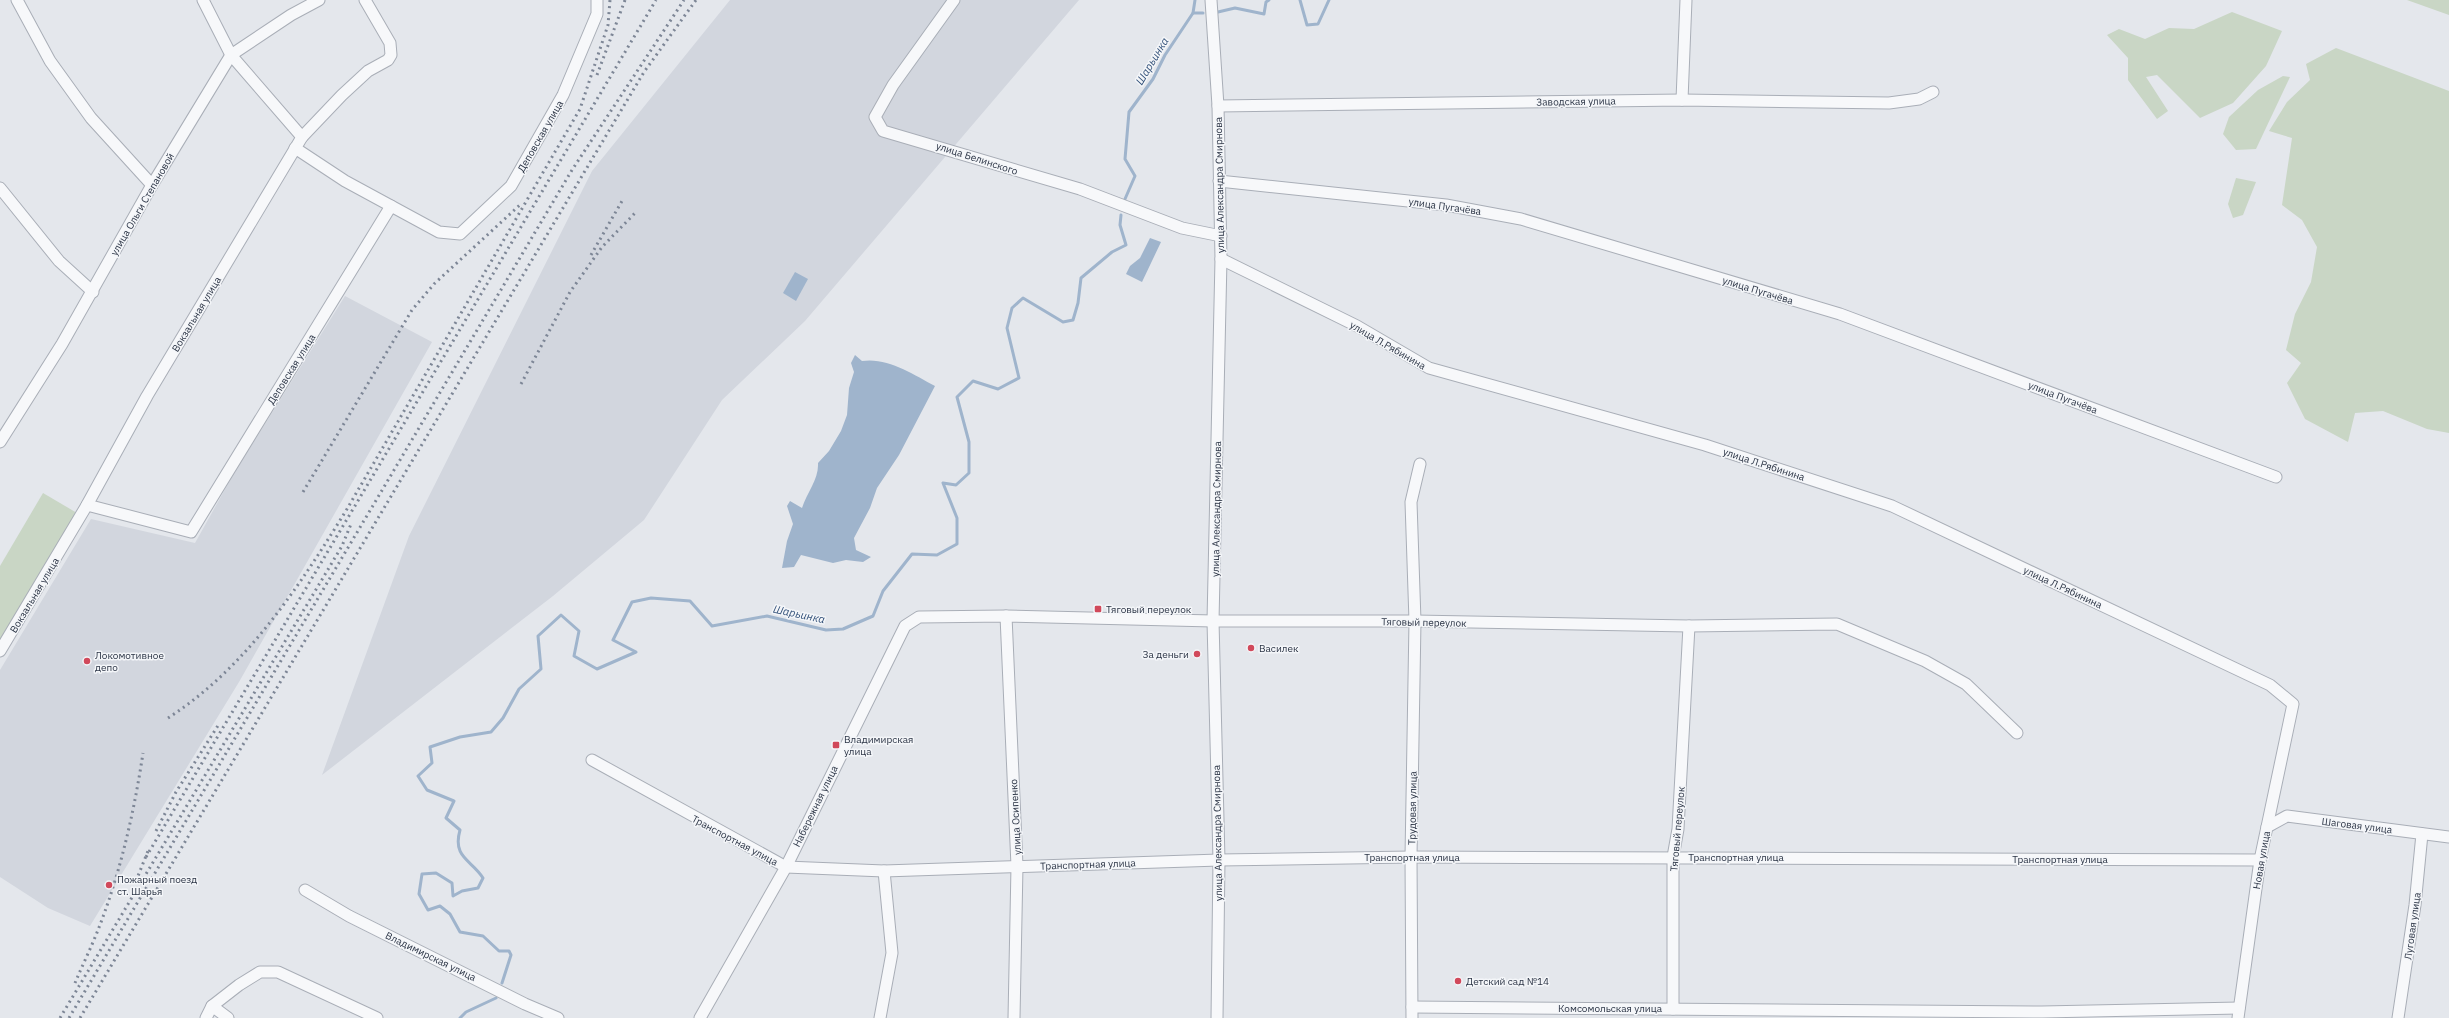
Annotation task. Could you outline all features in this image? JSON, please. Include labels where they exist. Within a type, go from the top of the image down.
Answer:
[{"type":"street","points":[[17,0],[50,61],[91,118],[152,185]]},
{"type":"street","points":[[203,0],[232,55],[302,137]]},
{"type":"street","name":"улица Ольги Степановой","points":[[0,442],[92,292],[152,185],[232,55],[290,15],[319,0]]},
{"type":"street","name":"Вокзальная улица","points":[[0,652],[87,505],[147,396],[302,137],[342,95],[368,71],[388,60],[391,55],[390,44],[365,0]]},
{"type":"street","name":"Деповская улица","points":[[87,505],[191,532],[391,206],[439,232],[460,234],[511,186],[563,95],[597,14],[597,0]]},
{"type":"street","name":"улица Белинского","points":[[954,0],[893,84],[874,117],[883,130],[1080,189],[1182,228],[1221,236]]},
{"type":"street","name":"улица Александра Смирнова","points":[[1211,0],[1218,106],[1221,236],[1213,621],[1219,860],[1217,1018]]},
{"type":"street","points":[[1682,100],[1686,0]]},
{"type":"street","name":"Заводская улица","points":[[1218,106],[1682,100],[1889,103],[1920,99],[1933,92]]},
{"type":"street","points":[[295,148],[345,181],[391,206]]},
{"type":"street","name":"улица Пугачёва","points":[[1219,180],[1446,205],[1521,219],[1840,314],[2276,477]]},
{"type":"street","points":[[0,188],[59,261],[92,292]]},
{"type":"street","name":"улица Л.Рябинина","points":[[1221,259],[1357,326],[1429,368],[1705,445],[1892,506],[2270,686],[2293,704]]},
{"type":"street","name":"Трудовая улица","points":[[1412,1013],[1411,857],[1416,621],[1411,502],[1420,464]]},
{"type":"street","name":"Тяговый переулок","points":[[919,617],[1006,616],[1213,621],[1416,621],[1689,626],[1836,624],[1925,661],[1966,684],[2017,733]]},
{"type":"street","name":"улица Осипенко","points":[[1006,616],[1017,866],[1014,1018]]},
{"type":"street","name":"Набережная улица","points":[[700,1018],[786,867],[905,626],[919,617]]},
{"type":"street","name":"Тяговый переулок","points":[[1673,1009],[1673,857],[1678,829],[1689,626]]},
{"type":"street","name":"Новая улица","points":[[2239,1013],[2260,860],[2293,704]]},
{"type":"street","name":"Транспортная улица","points":[[592,760],[786,867],[884,871],[1219,860],[1411,857],[2260,860]]},
{"type":"street","name":"Шаговая улица","points":[[2267,827],[2287,816],[2449,837]]},
{"type":"street","name":"Луговая улица","points":[[2398,1018],[2415,905],[2422,834]]},
{"type":"street","points":[[880,1018],[892,953],[884,871]]},
{"type":"street","name":"Владимирская улица","points":[[305,890],[362,923],[525,1004],[558,1018]]},
{"type":"street","points":[[206,1018],[212,1006],[260,972],[278,972],[377,1018]]},
{"type":"street","points":[[212,1006],[228,1018]]},
{"type":"street","name":"Комсомольская улица","points":[[1412,1013],[1673,1009],[2239,1013]]},
{"type":"shaded area","points":[[730,0],[1079,0],[805,321],[722,400],[644,520],[553,596],[322,775],[409,536],[592,171]]},
{"type":"shaded area","points":[[345,296],[432,342],[239,682],[90,926],[48,908],[0,877],[0,670],[91,519],[195,543],[233,475]]},
{"type":"green space","points":[[2407,0],[2449,0],[2449,15]]},
{"type":"green space","points":[[2232,12],[2282,31],[2266,66],[2233,103],[2200,118],[2157,75],[2146,77],[2168,111],[2157,119],[2128,80],[2128,58],[2107,35],[2119,29],[2145,39],[2169,28],[2194,29]]},
{"type":"green space","points":[[2336,48],[2449,91],[2449,433],[2427,429],[2383,411],[2355,413],[2348,442],[2305,419],[2287,383],[2301,363],[2286,350],[2295,314],[2311,282],[2317,247],[2302,220],[2282,205],[2292,138],[2269,131],[2287,102],[2310,80],[2306,64]]},
{"type":"green space","points":[[2283,76],[2290,77],[2256,149],[2236,150],[2223,134],[2229,117],[2258,90]]},
{"type":"green space","points":[[2236,178],[2256,182],[2243,215],[2233,218],[2228,204]]},
{"type":"green space","points":[[43,493],[77,513],[0,644],[0,566]]},
{"type":"water","points":[[1150,238],[1161,242],[1142,282],[1126,274],[1130,266],[1140,258]]},
{"type":"water","points":[[795,272],[808,279],[796,301],[783,293]]},
{"type":"water","points":[[855,355],[862,361],[871,360],[890,364],[918,376],[935,386],[899,455],[877,488],[870,508],[854,538],[856,550],[871,557],[863,562],[846,560],[833,563],[801,555],[794,567],[782,568],[787,541],[793,524],[787,506],[790,501],[802,508],[817,475],[818,463],[829,451],[841,431],[847,415],[849,388],[854,372],[851,363]]},
{"type":"waterway","name":"Шарьинка","points":[[1125,199],[1135,176],[1125,159],[1129,112],[1153,79],[1165,55],[1193,13],[1195,0]]},
{"type":"waterway","points":[[1218,12],[1235,8],[1264,14],[1266,2],[1269,0]]},
{"type":"waterway","points":[[1300,0],[1307,25],[1318,24],[1329,0]]},
{"type":"waterway","points":[[1193,13],[1203,13]]},
{"type":"waterway","name":"Шарьинка","points":[[502,983],[511,955],[509,951],[499,951],[483,936],[460,932],[450,914],[440,906],[428,910],[419,894],[422,874],[436,873],[452,883],[453,896],[462,891],[478,888],[483,878],[479,872],[464,858],[459,847],[458,839],[460,830],[446,818],[454,801],[427,790],[418,776],[432,763],[430,747],[460,737],[491,732],[503,718],[519,689],[541,669],[538,636],[561,615],[579,631],[574,656],[597,669],[636,652],[613,640],[632,602],[651,598],[690,601],[712,626],[767,616],[826,630],[843,629],[873,616],[883,591],[912,554],[937,555],[957,544],[957,518],[943,483],[956,485],[969,473],[969,442],[957,397],[973,381],[998,389],[1019,378],[1007,328],[1012,308],[1023,298],[1063,322],[1073,320],[1078,303],[1081,278],[1112,252],[1126,245],[1120,225],[1121,215]]},
{"type":"waterway","name":"Шарьинка","points":[[460,1018],[466,1012],[496,998]]},
{"type":"railway","points":[[168,718],[196,698],[222,675],[269,624],[310,568],[347,509],[580,109],[608,25],[610,0]]},
{"type":"railway","points":[[597,75],[625,0]]},
{"type":"railway","points":[[146,857],[656,0]]},
{"type":"railway","points":[[69,1018],[572,170],[684,0]]},
{"type":"railway","points":[[80,1018],[644,72],[696,0]]},
{"type":"railway","points":[[591,255],[622,201]]},
{"type":"railway","points":[[303,492],[412,310],[434,284],[522,203]]},
{"type":"railway","points":[[521,384],[570,292],[602,247],[637,211]]},
{"type":"railway","points":[[60,1018],[342,546],[351,524]]},
{"type":"railway","points":[[156,831],[176,792],[219,724]]},
{"type":"railway","points":[[75,983],[98,930],[120,865],[131,821],[143,753]]},
{"type":"railway","points":[[136,881],[148,851]]},
{"type":"place","name":"Тяговый переулок","points":[[1098,609]]},
{"type":"place","name":"Василек","points":[[1251,648]]},
{"type":"place","name":"За деньги","points":[[1197,654]]},
{"type":"place","name":"Локомотивное депо","points":[[87,661]]},
{"type":"place","name":"Владимирская улица","points":[[836,745]]},
{"type":"place","name":"Пожарный поезд ст. Шарья","points":[[109,885]]},
{"type":"place","name":"Детский сад №14","points":[[1458,981]]}]
